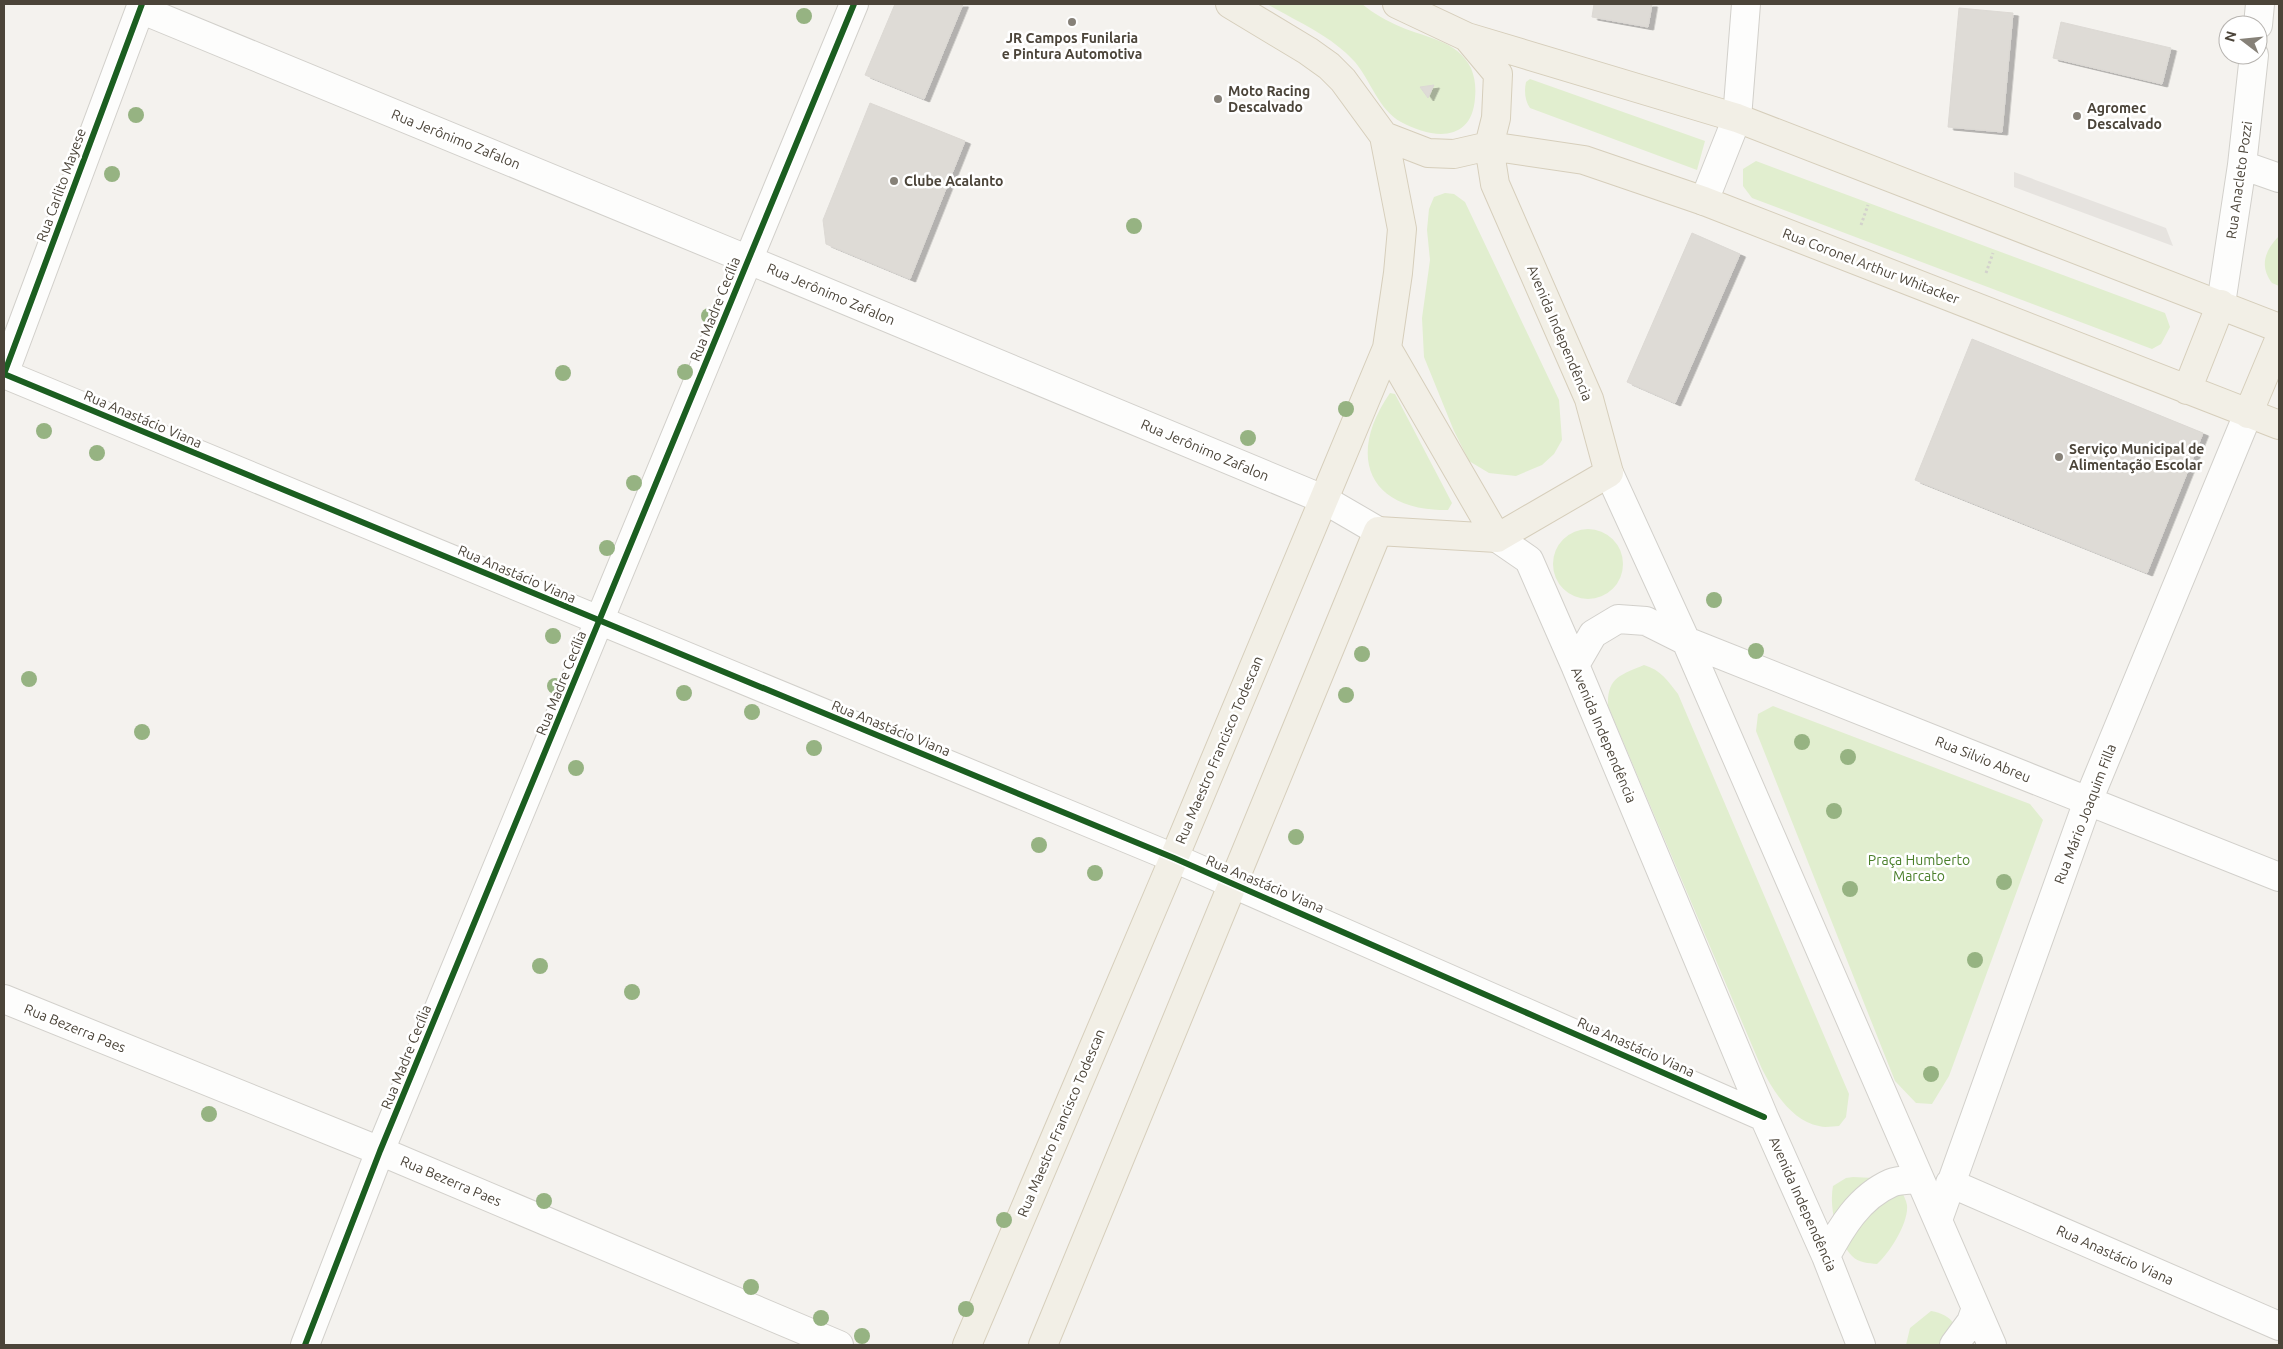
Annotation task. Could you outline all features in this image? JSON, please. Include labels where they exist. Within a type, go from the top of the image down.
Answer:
[{"type":"main road","points":[[1230,4],[1308,51],[1329,66],[1342,80],[1384,136],[1402,229],[1398,273],[1387,348]]},
{"type":"main road","points":[[1397,4],[1468,37],[1737,118],[2279,328]]},
{"type":"main road","points":[[1468,37],[1498,74],[1496,118],[1489,146]]},
{"type":"main road","name":"Rua Coronel Arthur Whitacker","points":[[1384,136],[1428,153],[1454,154],[1489,146],[1584,160],[1704,201],[2279,425]]},
{"type":"main road","name":"Avenida Independência","points":[[1489,146],[1495,184],[1589,399],[1609,473]]},
{"type":"main road","points":[[2187,390],[2221,304]]},
{"type":"main road","points":[[2248,414],[2279,340]]},
{"type":"main road","name":"Avenida Independência","points":[[1387,348],[1497,538]]},
{"type":"main road","name":"Rua Maestro Francisco Todescan","points":[[967,1345],[1174,858],[1387,348]]},
{"type":"main road","points":[[1043,1345],[1378,531],[1497,538],[1609,473]]},
{"type":"street","name":"Rua Madre Cecília","points":[[305,1345],[380,1151],[854,4]]},
{"type":"street","points":[[1704,201],[1737,118],[1746,4]]},
{"type":"street","name":"Rua Jerônimo Zafalon","points":[[141,6],[1323,499],[1378,531]]},
{"type":"street","name":"Rua Carlito Mayese","points":[[4,374],[141,6]]},
{"type":"street","name":"Rua Anacleto Pozzi","points":[[2221,304],[2242,164],[2253,65]]},
{"type":"street","points":[[2242,164],[2279,178]]},
{"type":"street","name":"Rua Anastácio Viana","points":[[4,374],[1174,858],[1764,1117]]},
{"type":"street","name":"Rua Mário Joaquim Filla","points":[[1938,1220],[2088,801],[2248,414]]},
{"type":"street","name":"Avenida Independência","points":[[1609,473],[1686,641],[1918,1179],[1938,1220],[1992,1345]]},
{"type":"street","name":"Avenida Independência","points":[[1497,538],[1528,560],[1575,665],[1764,1117],[1826,1256],[1861,1345]]},
{"type":"street","name":"Rua Silvio Abreu","points":[[1575,665],[1593,634],[1618,619],[1646,621],[1686,641],[2279,877]]},
{"type":"street","name":"Rua Bezerra Paes","points":[[4,999],[380,1151],[840,1345]]},
{"type":"street","points":[[1826,1256],[1844,1223],[1866,1200],[1891,1183],[1918,1179]]},
{"type":"street","name":"Rua Anastácio Viana","points":[[1950,1183],[2279,1326]]},
{"type":"street","points":[[1954,1345],[1970,1322],[1976,1308]]},
{"type":"path","points":[[1849,258],[1880,174]]},
{"type":"path","points":[[1973,306],[2005,222]]},
{"type":"green space","points":[[1267,4],[1362,4],[1391,22],[1440,41],[1458,51],[1471,68],[1475,86],[1472,113],[1467,123],[1458,130],[1437,134],[1413,128],[1401,122],[1386,110],[1355,62],[1336,44]]},
{"type":"green space","points":[[1530,79],[1705,141],[1697,170],[1530,108],[1525,92],[1526,82]]},
{"type":"green space","points":[[1756,161],[2165,313],[2170,327],[2161,344],[2152,349],[1752,198],[1743,186],[1743,169]]},
{"type":"green space","points":[[1445,193],[1454,194],[1465,202],[1559,400],[1562,440],[1554,454],[1542,465],[1516,476],[1489,473],[1469,461],[1454,431],[1424,357],[1422,318],[1430,260],[1427,230],[1429,209],[1434,197]]},
{"type":"green space","points":[[2279,236],[2279,286],[2272,283],[2268,277],[2265,258],[2270,247]]},
{"type":"green space","points":[[1390,393],[1395,394],[1452,503],[1448,510],[1421,508],[1399,501],[1383,490],[1372,476],[1368,458],[1369,438],[1377,416]]},
{"type":"green space","points":[[1595,529],[1608,535],[1617,544],[1621,550],[1623,564],[1621,578],[1613,589],[1602,597],[1581,599],[1574,597],[1563,589],[1555,578],[1553,557],[1555,550],[1563,539],[1574,531]]},
{"type":"green space","points":[[1644,665],[1660,673],[1678,694],[1849,1094],[1846,1117],[1839,1126],[1821,1127],[1800,1118],[1785,1104],[1766,1078],[1608,706],[1610,689],[1617,678]]},
{"type":"green space","name":"Praça Humberto Marcato","points":[[1773,706],[2030,804],[2043,820],[1949,1076],[1932,1104],[1916,1103],[1895,1081],[1756,731],[1758,714]]},
{"type":"green space","points":[[1846,1178],[1874,1178],[1901,1190],[1907,1203],[1905,1220],[1898,1237],[1877,1264],[1867,1263],[1854,1258],[1846,1249],[1835,1223],[1832,1203],[1833,1186]]},
{"type":"green space","points":[[1931,1311],[1944,1315],[1953,1322],[1963,1345],[1906,1345],[1910,1328]]},
{"type":"shaded area","points":[[2014,172],[2166,228],[2173,246],[2014,187]]},
{"type":"building","points":[[895,4],[963,4],[924,99],[865,75]]},
{"type":"building","points":[[1594,4],[1652,4],[1648,27],[1592,17]]},
{"type":"building","points":[[1959,8],[2013,13],[2002,132],[1948,127]]},
{"type":"building","points":[[2061,22],[2171,48],[2162,84],[2053,58]]},
{"type":"building","points":[[1434,85],[1428,98],[1420,87]]},
{"type":"building","name":"Clube Acalanto","points":[[870,103],[965,141],[910,279],[826,244],[823,220]]},
{"type":"building","points":[[1692,233],[1740,254],[1675,403],[1627,382]]},
{"type":"building","name":"Serviço Municipal de Alimentação Escolar","points":[[1972,339],[2203,433],[2147,573],[1915,480]]},
{"type":"cycle path","points":[[142,4],[4,374],[1174,858],[1764,1117]]},
{"type":"cycle path","points":[[305,1345],[380,1151],[854,4]]},
{"type":"place","name":"JR Campos Funilaria e Pintura Automotiva","points":[[1072,22]]},
{"type":"place","name":"Moto Racing Descalvado","points":[[1218,99]]},
{"type":"place","name":"Agromec Descalvado","points":[[2077,116]]},
{"type":"place","name":"Clube Acalanto","points":[[894,181]]},
{"type":"place","name":"Serviço Municipal de Alimentação Escolar","points":[[2059,457]]}]
